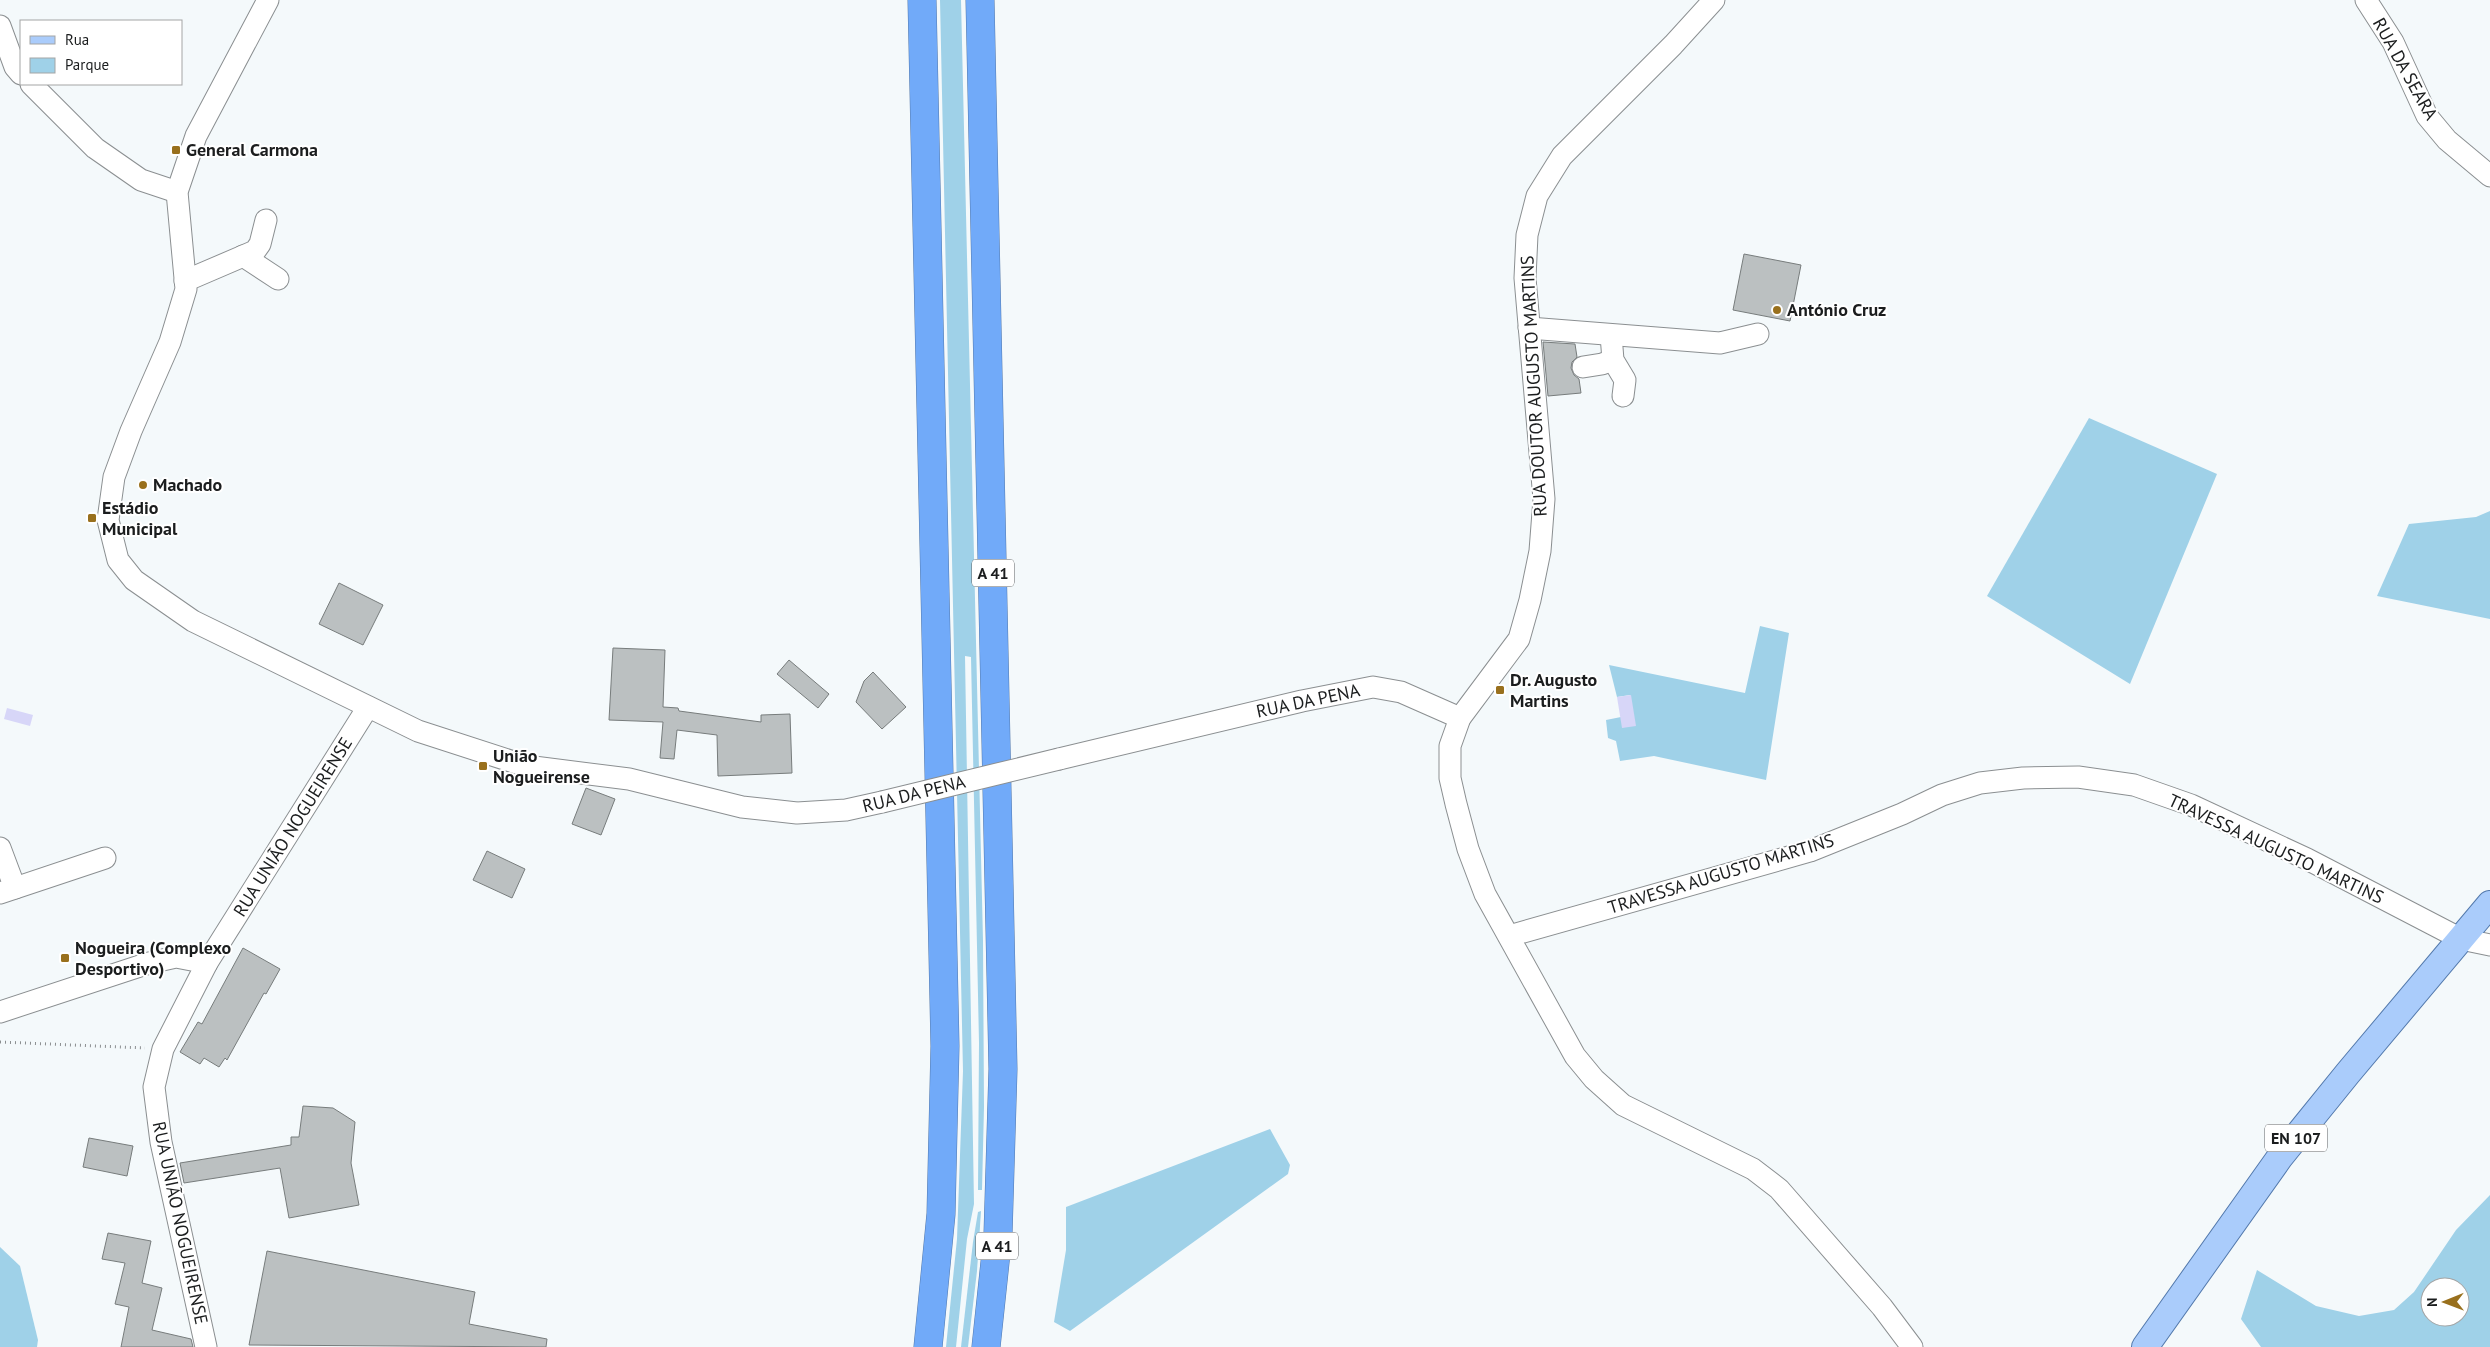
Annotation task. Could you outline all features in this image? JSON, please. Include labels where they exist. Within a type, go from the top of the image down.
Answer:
[{"type":"highway","points":[[922,0],[945,1046],[941,1214],[928,1347]]},
{"type":"highway","name":"A 41","points":[[980,0],[1003,1069],[998,1225],[986,1347]]},
{"type":"main road","name":"EN 107","points":[[2145,1347],[2280,1157],[2490,904]]},
{"type":"street","points":[[32,85],[95,148],[141,180],[177,192],[196,136],[268,0]]},
{"type":"street","name":"RUA DOUTOR AUGUSTO MARTINS","points":[[1714,0],[1674,45],[1562,156],[1538,196],[1527,235],[1525,278],[1544,499],[1540,551],[1530,600],[1519,639],[1460,718],[1450,746],[1450,778],[1468,849],[1486,894],[1552,1018],[1575,1056],[1594,1079],[1623,1105],[1753,1169],[1779,1189],[1882,1307],[1912,1347]]},
{"type":"street","name":"RUA DA SEARA","points":[[2366,0],[2393,42],[2428,116],[2447,140],[2490,176]]},
{"type":"street","points":[[0,26],[5,58],[20,73]]},
{"type":"street","name":"RUA DA PENA","points":[[177,192],[186,289],[170,342],[131,431],[114,477],[108,520],[118,560],[134,580],[193,621],[418,731],[526,766],[629,779],[742,807],[797,813],[846,810],[1302,701],[1373,687],[1401,692],[1460,718]]},
{"type":"street","points":[[185,281],[255,251],[260,244],[266,220]]},
{"type":"street","points":[[243,256],[278,279]]},
{"type":"street","points":[[1529,328],[1720,343],[1758,334]]},
{"type":"street","points":[[1611,335],[1614,360],[1625,380],[1623,396]]},
{"type":"street","points":[[1583,367],[1614,360]]},
{"type":"street","name":"RUA UNIÃO NOGUEIRENSE","points":[[206,1347],[161,1142],[154,1087],[163,1049],[207,963],[298,822],[368,707]]},
{"type":"street","name":"TRAVESSA AUGUSTO MARTINS","points":[[1509,936],[1810,851],[1902,814],[1942,795],[1980,783],[2022,778],[2078,777],[2134,785],[2191,805],[2307,859],[2461,939],[2490,945]]},
{"type":"street","points":[[0,848],[7,891],[106,858]]},
{"type":"street","points":[[0,1012],[149,963],[176,957],[207,963]]},
{"type":"path","points":[[0,1042],[163,1049]]},
{"type":"green space","points":[[940,0],[961,0],[983,941],[984,1107],[982,1190],[978,1190],[979,1043],[971,657],[965,656],[974,1204],[967,1239],[956,1347],[946,1347],[957,1239],[963,1071]]},
{"type":"green space","points":[[2089,418],[2217,474],[2130,684],[1987,596]]},
{"type":"green space","points":[[2490,511],[2490,619],[2377,596],[2409,524],[2476,517]]},
{"type":"green space","points":[[1760,626],[1789,633],[1766,780],[1654,756],[1620,761],[1616,741],[1608,738],[1606,720],[1621,717],[1623,728],[1630,695],[1617,697],[1609,665],[1745,693]]},
{"type":"green space","points":[[1270,1129],[1290,1165],[1288,1174],[1070,1331],[1054,1322],[1066,1250],[1066,1207]]},
{"type":"green space","points":[[2490,1195],[2490,1347],[2261,1347],[2241,1319],[2257,1270],[2316,1306],[2359,1316],[2394,1310],[2414,1292],[2420,1283],[2420,1327],[2470,1327],[2470,1277],[2424,1277],[2456,1230]]},
{"type":"green space","points":[[981,1211],[977,1271],[968,1347],[961,1347],[973,1242],[978,1212]]},
{"type":"green space","points":[[0,1247],[20,1266],[38,1340],[37,1347],[0,1347]]},
{"type":"shaded area","points":[[1631,695],[1636,726],[1622,728],[1617,697]]},
{"type":"shaded area","points":[[7,708],[33,715],[30,726],[4,719]]},
{"type":"building","points":[[1744,254],[1801,265],[1790,321],[1733,310]]},
{"type":"building","points":[[1543,342],[1575,344],[1577,357],[1572,362],[1571,368],[1574,375],[1579,379],[1581,393],[1548,396]]},
{"type":"building","points":[[339,583],[383,605],[363,645],[319,624]]},
{"type":"building","points":[[613,648],[665,650],[663,707],[678,708],[679,711],[761,722],[761,715],[790,714],[792,773],[718,776],[717,735],[677,730],[674,759],[660,758],[663,722],[609,720]]},
{"type":"building","points":[[789,660],[829,694],[818,708],[777,674]]},
{"type":"building","points":[[873,672],[906,707],[882,729],[856,702],[864,681]]},
{"type":"building","points":[[586,788],[615,799],[601,835],[572,824]]},
{"type":"building","points":[[487,851],[525,869],[512,898],[473,880]]},
{"type":"building","points":[[243,948],[280,969],[266,994],[264,993],[227,1060],[225,1058],[219,1067],[204,1058],[200,1064],[180,1052],[198,1022],[202,1024]]},
{"type":"building","points":[[303,1106],[333,1108],[355,1122],[351,1163],[359,1205],[289,1218],[280,1168],[184,1183],[180,1163],[291,1145],[291,1137],[299,1137]]},
{"type":"building","points":[[89,1138],[133,1146],[127,1176],[83,1167]]},
{"type":"building","points":[[108,1233],[151,1241],[142,1283],[162,1288],[152,1330],[191,1339],[193,1347],[121,1347],[129,1307],[115,1304],[125,1263],[102,1259]]},
{"type":"building","points":[[267,1251],[475,1292],[469,1324],[547,1339],[546,1347],[249,1345]]},
{"type":"place","name":"General Carmona","points":[[176,150]]},
{"type":"place","name":"António Cruz","points":[[1777,310]]},
{"type":"place","name":"Machado","points":[[143,485]]},
{"type":"place","name":"Estádio Municipal","points":[[92,518]]},
{"type":"place","name":"Dr. Augusto Martins","points":[[1500,690]]},
{"type":"place","name":"União Nogueirense","points":[[483,766]]},
{"type":"place","name":"Nogueira (Complexo Desportivo)","points":[[65,958]]}]
